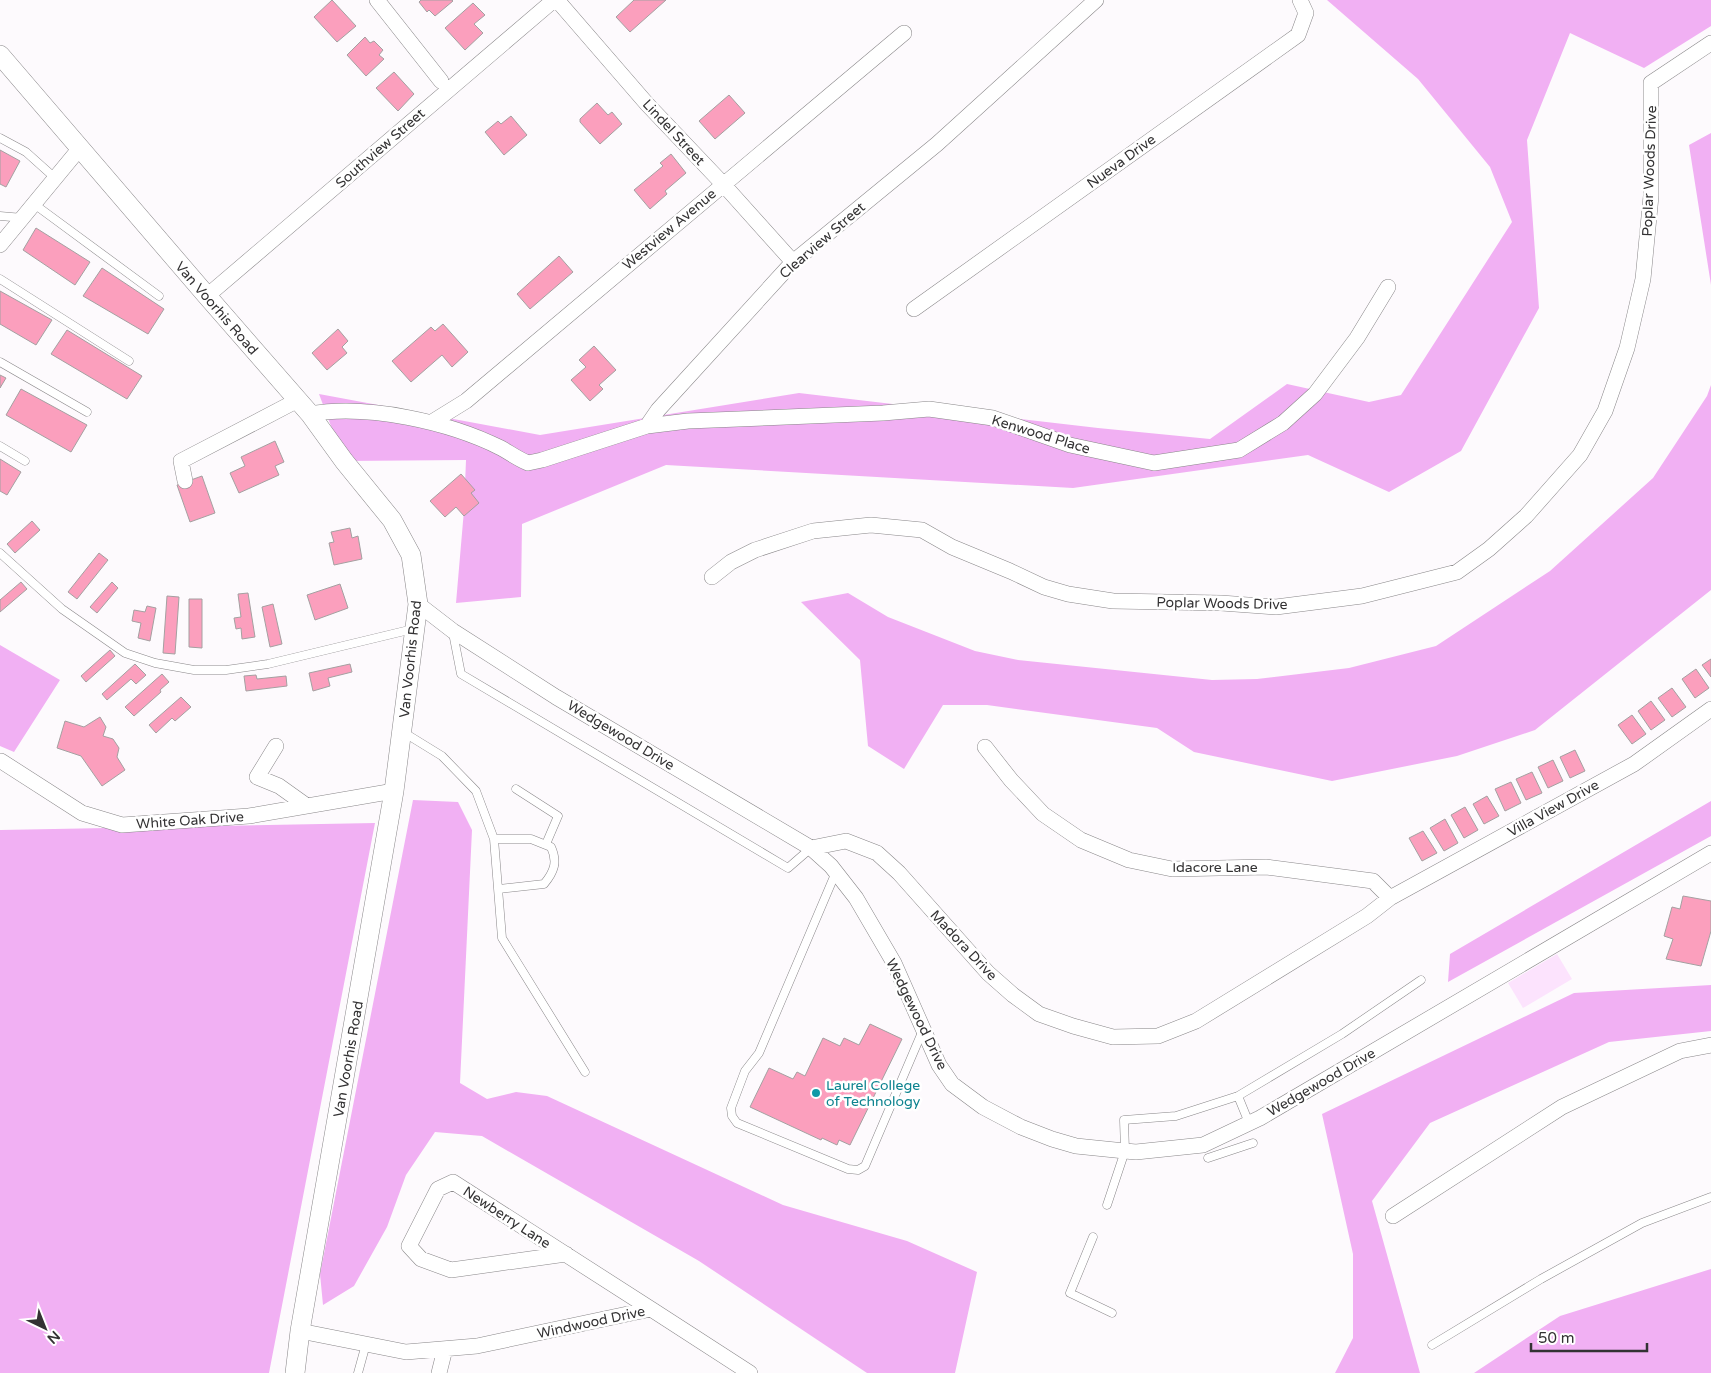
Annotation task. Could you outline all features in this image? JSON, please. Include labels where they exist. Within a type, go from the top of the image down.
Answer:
[{"type":"street","points":[[378,0],[441,81]]},
{"type":"street","name":"Lindel Street","points":[[556,0],[647,104],[793,262]]},
{"type":"street","name":"Southview Street","points":[[207,296],[556,0]]},
{"type":"street","name":"Clearview Street","points":[[647,426],[658,410],[793,262],[937,144],[1096,0]]},
{"type":"street","name":"Nueva Drive","points":[[914,309],[1298,35],[1306,13],[1300,0]]},
{"type":"street","name":"Westview Avenue","points":[[432,422],[466,401],[904,33]]},
{"type":"street","name":"Poplar Woods Drive","points":[[712,577],[731,562],[764,548],[813,532],[871,525],[922,530],[952,547],[1044,587],[1068,594],[1114,601],[1221,603],[1276,607],[1362,596],[1457,572],[1489,549],[1526,516],[1580,455],[1605,411],[1627,348],[1643,279],[1651,196],[1651,83],[1711,43]]},
{"type":"street","name":"Van Voorhis Road","points":[[0,55],[310,414],[344,461],[392,520],[411,555],[418,604],[394,791],[300,1331],[295,1373]]},
{"type":"street","points":[[0,245],[80,148]]},
{"type":"street","name":"Kenwood Place","points":[[310,414],[346,410],[432,422],[500,448],[528,463],[647,426],[688,421],[883,413],[929,409],[993,418],[1070,445],[1154,463],[1239,450],[1283,423],[1315,394],[1357,338],[1388,287]]},
{"type":"street","points":[[185,481],[181,461],[298,400]]},
{"type":"street","name":"Wedgewood Drive","points":[[418,604],[453,631],[556,697],[810,848],[836,872],[856,898],[894,963],[939,1065],[952,1084],[983,1107],[1021,1127],[1076,1146],[1136,1152],[1203,1145],[1249,1123],[1711,853]]},
{"type":"street","name":"Villa View Drive","points":[[1390,898],[1634,764],[1711,708]]},
{"type":"street","points":[[276,746],[257,777],[279,786],[307,806]]},
{"type":"street","name":"Idacore Lane","points":[[985,747],[1011,780],[1043,814],[1081,840],[1129,860],[1172,868],[1266,867],[1373,881],[1390,898]]},
{"type":"street","name":"White Oak Drive","points":[[0,761],[82,813],[122,825],[249,816],[394,791]]},
{"type":"street","name":"Madora Drive","points":[[810,848],[846,842],[878,854],[899,873],[988,974],[1013,995],[1039,1014],[1113,1037],[1158,1036],[1196,1021],[1367,916],[1390,898]]},
{"type":"street","points":[[1393,1216],[1562,1107],[1680,1051],[1711,1045]]},
{"type":"street","name":"Newberry Lane","points":[[566,1254],[452,1270],[421,1259],[410,1246],[438,1189],[453,1182],[566,1254],[651,1309]]},
{"type":"street","name":"Windwood Drive","points":[[300,1331],[406,1352],[477,1346],[651,1309],[750,1373]]},
{"type":"street","points":[[440,1373],[445,1349]]},
{"type":"lane","points":[[0,138],[26,152],[55,178]]},
{"type":"lane","points":[[34,204],[159,296]]},
{"type":"lane","points":[[0,216],[23,218]]},
{"type":"lane","points":[[0,279],[129,361]]},
{"type":"lane","points":[[0,362],[87,412]]},
{"type":"lane","points":[[0,446],[25,461]]},
{"type":"lane","points":[[0,553],[62,609],[125,653],[155,663],[194,670],[226,670],[268,664],[414,629]]},
{"type":"lane","points":[[453,631],[461,674],[788,868],[810,848]]},
{"type":"lane","points":[[402,732],[442,756],[476,791],[494,839],[502,938],[585,1072]]},
{"type":"lane","points":[[516,789],[558,816],[546,844]]},
{"type":"lane","points":[[494,839],[531,839],[551,847],[556,856],[552,874],[544,884],[499,889]]},
{"type":"lane","points":[[836,872],[759,1053],[745,1071],[731,1108],[732,1116],[737,1123],[848,1169],[858,1170],[865,1166],[923,1030]]},
{"type":"lane","points":[[1107,1205],[1125,1151],[1124,1120],[1176,1116],[1238,1096],[1342,1034],[1421,980]]},
{"type":"lane","points":[[1238,1096],[1249,1123]]},
{"type":"lane","points":[[1214,1139],[1223,1153]]},
{"type":"lane","points":[[1208,1158],[1253,1143]]},
{"type":"lane","points":[[1432,1345],[1541,1278],[1642,1223],[1711,1197]]},
{"type":"lane","points":[[1093,1237],[1070,1293],[1112,1312]]},
{"type":"lane","points":[[358,1373],[366,1344]]},
{"type":"shaded area","points":[[1327,0],[1711,0],[1711,26],[1644,68],[1570,33],[1527,140],[1539,308],[1461,451],[1389,492],[1308,455],[1073,488],[666,465],[522,524],[521,597],[456,603],[466,460],[344,461],[319,394],[540,435],[799,393],[1098,428],[1210,439],[1287,384],[1369,402],[1401,395],[1512,222],[1490,167],[1418,79]]},
{"type":"shaded area","points":[[1711,133],[1711,285],[1689,145]]},
{"type":"shaded area","points":[[1711,385],[1711,590],[1535,730],[1457,756],[1332,781],[1194,752],[1157,728],[987,705],[943,705],[904,769],[868,746],[860,660],[801,602],[848,593],[888,617],[975,651],[1018,660],[1212,680],[1257,679],[1349,668],[1436,646],[1550,571],[1653,478],[1707,396]]},
{"type":"shaded area","points":[[0,645],[60,680],[14,752],[0,746]]},
{"type":"shaded area","points":[[413,800],[458,802],[472,830],[460,1083],[487,1099],[516,1092],[547,1096],[783,1205],[907,1241],[977,1272],[955,1373],[867,1373],[699,1261],[482,1136],[435,1132],[406,1175],[387,1227],[354,1286],[323,1305],[320,1274]]},
{"type":"shaded area","points":[[1711,801],[1711,836],[1448,982],[1450,954]]},
{"type":"shaded area","points":[[375,823],[269,1373],[0,1373],[0,830]]},
{"type":"shaded area","points":[[1557,954],[1572,979],[1523,1008],[1508,983]]},
{"type":"shaded area","points":[[1711,985],[1711,1031],[1609,1042],[1430,1123],[1372,1201],[1420,1373],[1335,1373],[1353,1338],[1353,1254],[1322,1114],[1574,993]]},
{"type":"shaded area","points":[[1711,1269],[1711,1373],[1474,1373],[1560,1316]]},
{"type":"building","points":[[332,0],[356,26],[337,42],[314,17]]},
{"type":"building","points":[[421,0],[453,1],[435,16],[429,10],[427,12],[419,2]]},
{"type":"building","points":[[634,0],[666,0],[630,32],[616,17]]},
{"type":"building","points":[[473,3],[485,15],[474,24],[483,33],[465,50],[445,28]]},
{"type":"building","points":[[365,37],[370,43],[374,41],[383,50],[379,55],[384,59],[366,76],[347,55]]},
{"type":"building","points":[[394,72],[414,94],[398,111],[376,88]]},
{"type":"building","points":[[729,95],[745,113],[715,139],[699,121]]},
{"type":"building","points":[[597,103],[608,115],[612,112],[622,124],[600,144],[580,122],[580,119]]},
{"type":"building","points":[[511,116],[527,135],[504,155],[485,132],[498,121],[501,124]]},
{"type":"building","points":[[0,150],[20,161],[6,187],[0,184]]},
{"type":"building","points":[[671,154],[686,173],[665,191],[667,194],[650,209],[634,190],[663,166],[660,163]]},
{"type":"building","points":[[36,228],[90,262],[75,285],[23,250]]},
{"type":"building","points":[[559,256],[573,272],[530,309],[517,294]]},
{"type":"building","points":[[102,268],[164,309],[148,334],[83,296]]},
{"type":"building","points":[[0,291],[52,320],[36,345],[0,324]]},
{"type":"building","points":[[443,324],[468,352],[452,367],[442,355],[411,382],[392,361],[431,327],[435,331]]},
{"type":"building","points":[[338,329],[348,341],[342,347],[347,353],[327,370],[312,353]]},
{"type":"building","points":[[67,330],[142,376],[127,399],[51,354]]},
{"type":"building","points":[[594,346],[616,370],[599,385],[603,389],[590,401],[571,380],[586,367],[579,360]]},
{"type":"building","points":[[0,375],[6,378],[0,388]]},
{"type":"building","points":[[21,389],[87,425],[71,452],[6,415]]},
{"type":"building","points":[[275,441],[284,462],[275,466],[279,475],[239,493],[230,473],[245,466],[241,457]]},
{"type":"building","points":[[0,459],[21,472],[7,495],[0,491]]},
{"type":"building","points":[[461,474],[475,490],[471,493],[479,503],[464,516],[456,507],[445,517],[430,501]]},
{"type":"building","points":[[202,476],[215,513],[190,522],[177,485]]},
{"type":"building","points":[[32,521],[40,530],[15,553],[7,544]]},
{"type":"building","points":[[350,528],[352,538],[358,536],[362,559],[334,565],[329,543],[334,542],[331,532]]},
{"type":"building","points":[[99,553],[108,560],[77,599],[68,592]]},
{"type":"building","points":[[21,582],[27,589],[0,612],[0,600]]},
{"type":"building","points":[[112,582],[118,588],[97,613],[90,607]]},
{"type":"building","points":[[340,584],[348,608],[315,620],[307,595]]},
{"type":"building","points":[[248,593],[255,637],[242,639],[241,628],[236,629],[234,618],[241,617],[238,594]]},
{"type":"building","points":[[167,596],[179,597],[175,654],[163,653]]},
{"type":"building","points":[[189,599],[202,599],[202,648],[189,647]]},
{"type":"building","points":[[273,604],[282,644],[270,647],[262,607]]},
{"type":"building","points":[[147,606],[156,608],[150,641],[138,638],[141,623],[132,621],[134,610],[145,612]]},
{"type":"building","points":[[110,650],[115,656],[86,682],[81,676]]},
{"type":"building","points":[[1711,659],[1711,677],[1702,665]]},
{"type":"building","points":[[135,664],[146,675],[136,684],[131,679],[107,700],[102,694]]},
{"type":"building","points":[[350,664],[352,672],[328,678],[330,686],[313,691],[309,673]]},
{"type":"building","points":[[1696,669],[1709,688],[1695,698],[1682,679]]},
{"type":"building","points":[[162,674],[169,682],[160,690],[161,692],[134,716],[125,707]]},
{"type":"building","points":[[256,675],[257,679],[286,676],[287,686],[246,691],[244,676]]},
{"type":"building","points":[[1672,688],[1686,707],[1672,717],[1658,698]]},
{"type":"building","points":[[181,697],[191,707],[175,721],[172,718],[156,733],[149,725]]},
{"type":"building","points":[[1651,701],[1665,720],[1651,730],[1638,711]]},
{"type":"building","points":[[1632,715],[1646,734],[1632,744],[1618,725]]},
{"type":"building","points":[[100,717],[106,727],[103,736],[113,739],[119,748],[117,757],[125,770],[102,786],[81,756],[57,748],[65,721],[84,727]]},
{"type":"building","points":[[1575,750],[1585,771],[1570,778],[1560,757]]},
{"type":"building","points":[[1553,760],[1563,781],[1548,788],[1538,767]]},
{"type":"building","points":[[1532,772],[1542,793],[1526,800],[1516,779]]},
{"type":"building","points":[[1511,782],[1521,803],[1505,811],[1495,789]]},
{"type":"building","points":[[1487,796],[1499,816],[1484,824],[1473,804]]},
{"type":"building","points":[[1465,807],[1478,830],[1464,838],[1451,815]]},
{"type":"building","points":[[1445,819],[1458,843],[1444,851],[1430,828]]},
{"type":"building","points":[[1423,831],[1437,853],[1422,861],[1409,838]]},
{"type":"building","points":[[1683,896],[1711,901],[1711,931],[1701,966],[1666,959],[1673,939],[1664,936],[1672,907],[1680,909]]},
{"type":"building","name":"Laurel College of Technology","points":[[870,1024],[902,1039],[850,1145],[839,1140],[837,1145],[822,1138],[821,1140],[750,1107],[769,1068],[793,1079],[797,1072],[805,1076],[823,1038],[840,1046],[844,1038],[859,1045]]},
{"type":"place","name":"Laurel College of Technology","points":[[816,1093]]}]
